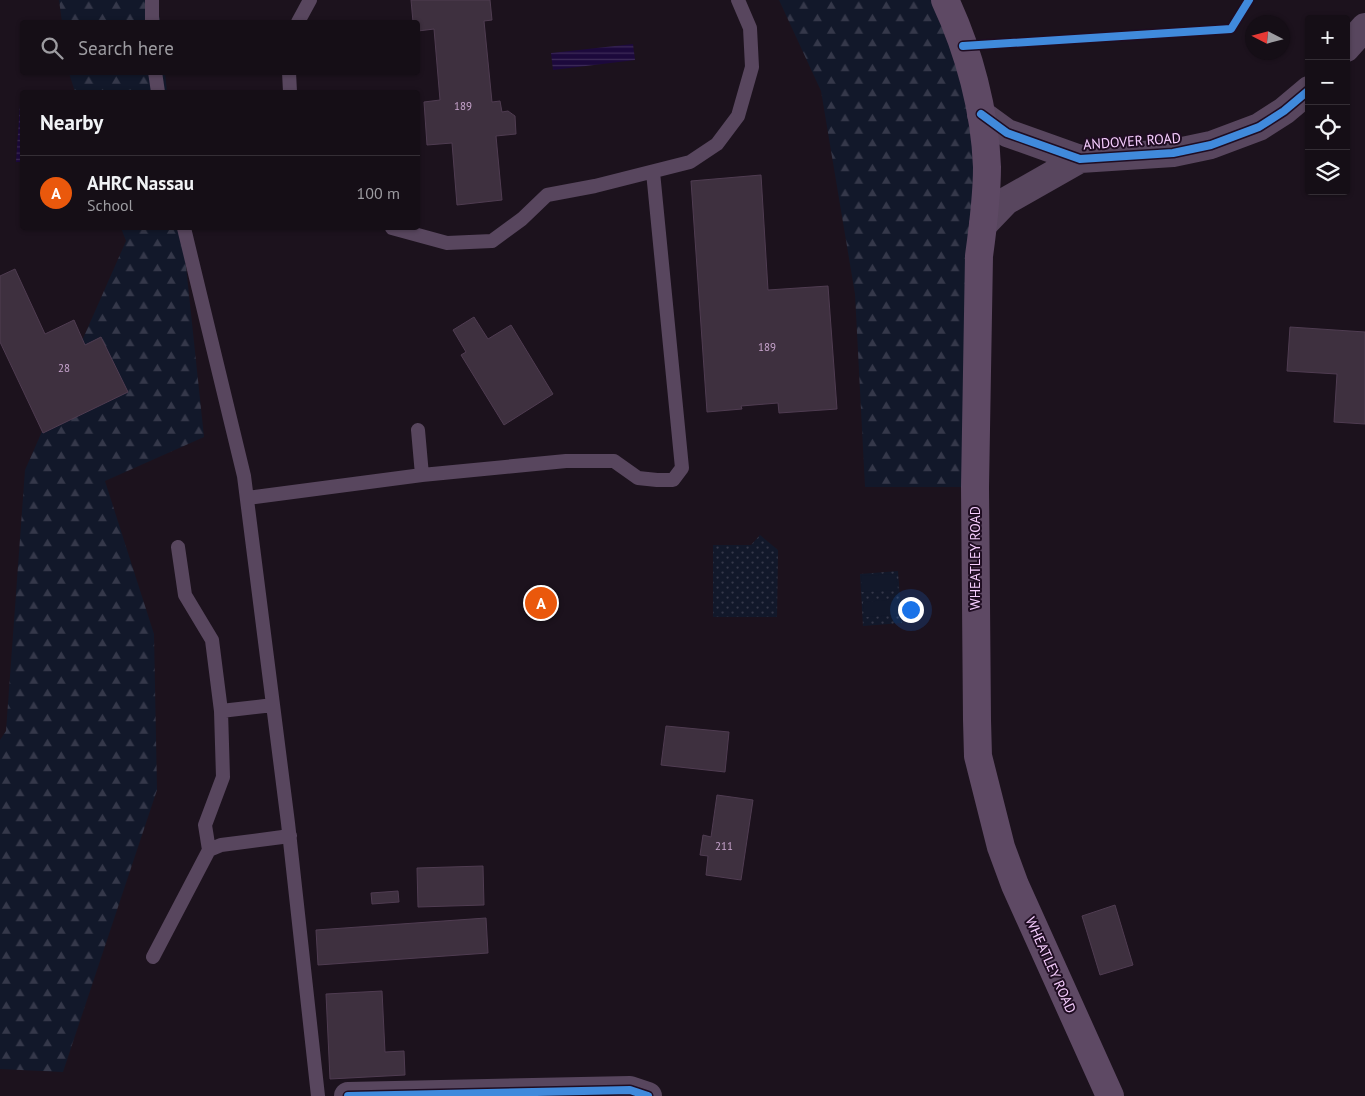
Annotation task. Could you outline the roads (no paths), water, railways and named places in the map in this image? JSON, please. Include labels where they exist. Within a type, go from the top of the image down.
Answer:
[{"type":"main road","name":"WHEATLEY ROAD","points":[[945,0],[954,20],[970,68],[981,114],[987,168],[979,256],[975,487],[978,756],[1001,847],[1015,886],[1110,1096]]},
{"type":"street","points":[[1350,44],[1365,27]]},
{"type":"street","name":"ANDOVER ROAD","points":[[981,114],[1007,133],[1080,159],[1173,153],[1211,145],[1259,127],[1284,111],[1305,93]]},
{"type":"street","name":"ANDOVER ROAD","points":[[983,225],[1006,201],[1080,159]]},
{"type":"street","points":[[348,1096],[630,1090],[648,1096]]},
{"type":"lane","points":[[152,0],[152,20]]},
{"type":"lane","points":[[299,20],[310,0]]},
{"type":"lane","points":[[399,230],[447,243],[492,241],[522,219],[547,195],[595,186],[690,162],[717,144],[738,116],[752,67],[750,28],[738,0]]},
{"type":"lane","points":[[155,75],[158,90]]},
{"type":"lane","points":[[289,75],[290,90]]},
{"type":"lane","points":[[247,498],[422,475],[566,461],[614,461],[638,478],[673,480],[682,468],[653,172]]},
{"type":"lane","points":[[184,230],[244,476],[290,836],[318,1096]]},
{"type":"lane","points":[[418,430],[422,475]]},
{"type":"lane","points":[[153,957],[209,850],[205,825],[223,777],[221,711],[212,640],[185,595],[178,547]]},
{"type":"lane","points":[[221,711],[273,705]]},
{"type":"lane","points":[[209,850],[221,845],[290,836]]},
{"type":"place","name":"AHRC Nassau","points":[[541,603]]}]
